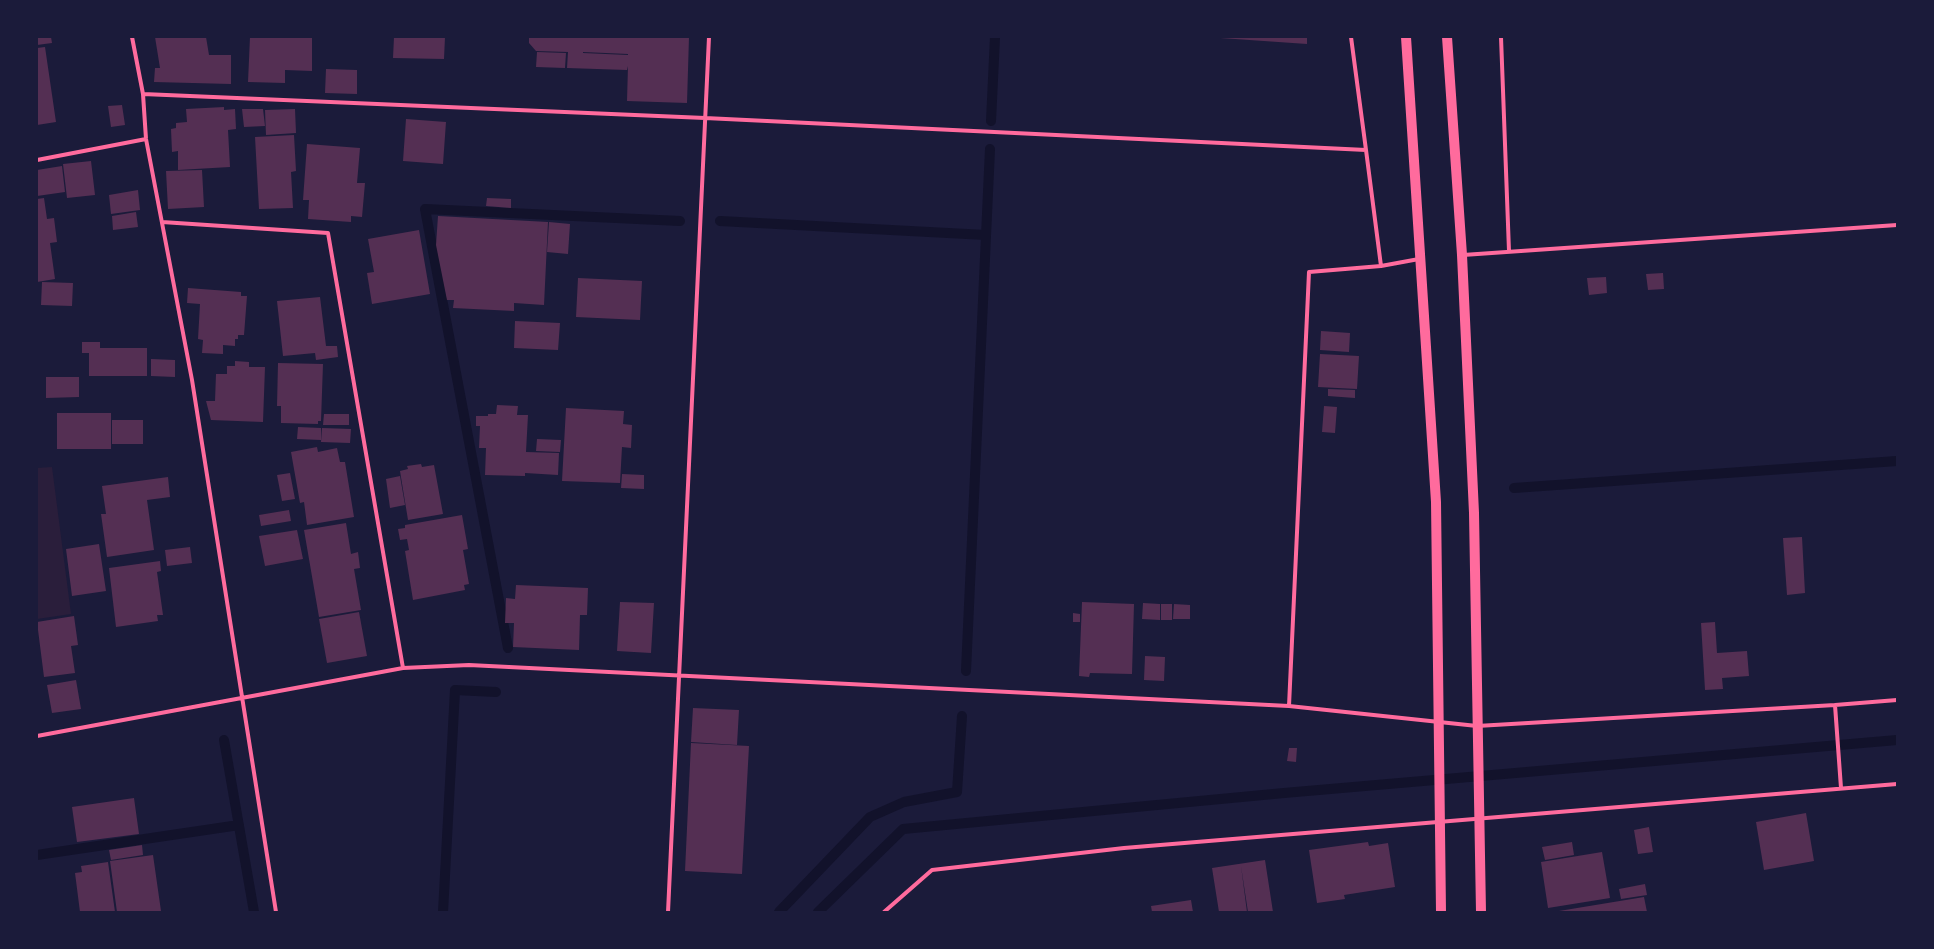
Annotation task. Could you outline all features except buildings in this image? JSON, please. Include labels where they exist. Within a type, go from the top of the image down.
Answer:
[{"type":"main road","points":[[1406,37],[1436,502],[1441,912]]},
{"type":"main road","points":[[1447,37],[1462,255],[1474,513],[1477,726],[1481,819],[1481,912]]},
{"type":"street","points":[[132,37],[143,94],[146,139],[192,380],[276,912]]},
{"type":"street","points":[[668,912],[709,37]]},
{"type":"street","points":[[1351,37],[1381,266]]},
{"type":"street","points":[[1501,37],[1509,251]]},
{"type":"street","points":[[143,94],[705,118],[1366,150]]},
{"type":"street","points":[[37,160],[146,139]]},
{"type":"street","points":[[162,222],[328,233],[403,668]]},
{"type":"street","points":[[1462,255],[1897,225]]},
{"type":"street","points":[[1289,706],[1309,272],[1381,266],[1420,258]]},
{"type":"street","points":[[37,736],[403,668],[469,665],[1289,706],[1477,726],[1897,700]]},
{"type":"street","points":[[1835,705],[1841,788]]},
{"type":"street","points":[[884,912],[932,870],[1124,848],[1897,784]]},
{"type":"shaded area","points":[[52,467],[71,614],[37,619],[37,468]]},
{"type":"waterway","points":[[991,121],[995,37]]},
{"type":"waterway","points":[[966,671],[990,149]]},
{"type":"waterway","points":[[508,648],[425,209],[680,221]]},
{"type":"waterway","points":[[720,221],[986,235]]},
{"type":"waterway","points":[[1514,488],[1897,461]]},
{"type":"waterway","points":[[443,912],[455,690],[496,692]]},
{"type":"waterway","points":[[779,912],[870,817],[904,802],[957,792],[962,716]]},
{"type":"waterway","points":[[224,740],[254,912]]},
{"type":"waterway","points":[[818,912],[903,829],[1284,793],[1897,740]]},
{"type":"waterway","points":[[37,855],[239,825]]}]
